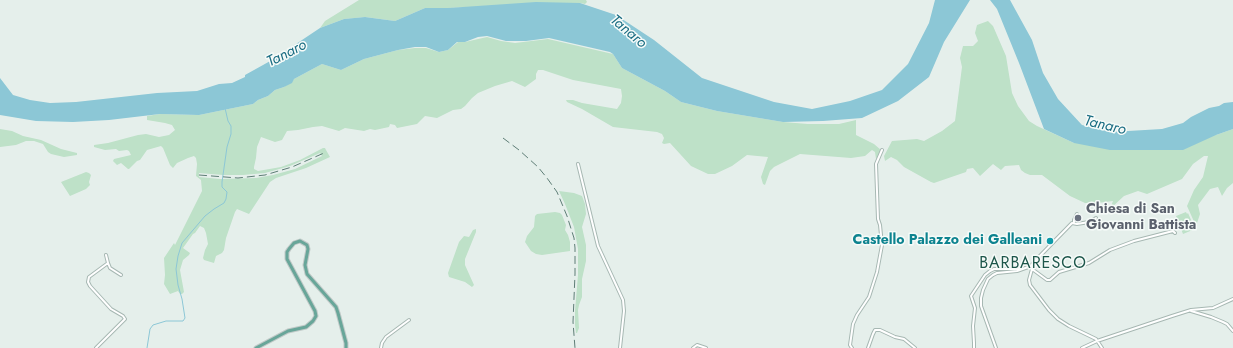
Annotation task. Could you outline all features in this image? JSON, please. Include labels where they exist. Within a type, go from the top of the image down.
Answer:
[{"type":"main road","points":[[256,348],[288,331],[306,327],[316,316],[315,311],[287,259],[287,252],[289,249],[294,243],[300,241],[307,245],[308,250],[305,265],[307,274],[333,304],[338,313],[346,342],[346,348]]},
{"type":"street","points":[[852,348],[850,345],[853,324],[856,314],[869,297],[877,272],[882,245],[878,219],[876,164],[882,150]]},
{"type":"street","points":[[578,164],[598,246],[623,300],[624,311],[620,348]]},
{"type":"street","points":[[996,348],[981,306],[983,290],[988,280],[992,275],[997,273],[1023,269],[1031,266],[1059,235],[1074,222],[1077,214]]},
{"type":"street","points":[[1074,222],[1077,224],[1089,222],[1096,218]]},
{"type":"street","points":[[1032,269],[1047,280],[1050,280],[1059,272],[1089,263],[1110,250],[1134,241],[1173,231],[1175,233]]},
{"type":"street","points":[[106,255],[112,270],[121,275]]},
{"type":"street","points":[[96,348],[125,319],[112,309],[88,282],[89,277],[108,263]]},
{"type":"street","points":[[1031,266],[1032,269],[1029,280],[1030,284],[1049,310],[1068,326],[1093,338],[1102,348]]},
{"type":"street","points":[[974,348],[973,326],[975,308],[972,296],[985,275],[994,269],[1023,269]]},
{"type":"street","points":[[1082,348],[1190,310],[1213,308],[1233,299]]},
{"type":"street","points":[[1190,310],[1223,322],[1233,331]]},
{"type":"street","points":[[381,348],[386,337],[409,320]]},
{"type":"street","points":[[868,348],[875,330],[880,330],[904,339],[916,348]]},
{"type":"street","points":[[693,348],[697,345],[706,348]]},
{"type":"green space","points":[[359,0],[586,0],[587,2],[585,4],[564,3],[425,8],[395,21],[365,17],[344,19],[320,28],[325,21]]},
{"type":"green space","points":[[988,21],[993,26],[1006,56],[1012,93],[1018,106],[1029,121],[1074,143],[1216,135],[1233,129],[1233,183],[1227,188],[1222,196],[1218,187],[1210,189],[1198,205],[1200,214],[1196,226],[1187,206],[1194,190],[1203,177],[1208,156],[1204,156],[1193,164],[1182,179],[1147,194],[1138,191],[1124,196],[1110,209],[1113,201],[1085,203],[1070,196],[1042,175],[1030,175],[1025,173],[1021,170],[1019,165],[1005,166],[1001,170],[993,164],[980,176],[973,168],[967,169],[966,172],[934,183],[904,167],[897,160],[891,157],[885,161],[884,156],[892,141],[917,139],[924,141],[942,131],[955,121],[962,67],[960,58],[963,46],[973,46],[978,41],[975,33],[977,25]]},
{"type":"green space","points":[[487,37],[515,43],[548,39],[613,54],[622,68],[665,91],[681,102],[717,111],[783,122],[839,124],[856,120],[856,135],[874,144],[881,150],[876,159],[875,152],[872,150],[865,156],[851,158],[800,154],[774,167],[770,171],[765,185],[763,184],[761,177],[768,157],[747,155],[732,166],[715,174],[708,174],[691,166],[670,143],[662,143],[664,138],[662,134],[657,132],[613,127],[567,102],[566,100],[573,100],[617,109],[621,103],[621,89],[573,80],[543,70],[538,70],[536,79],[525,87],[512,81],[495,86],[478,93],[461,109],[453,110],[437,118],[425,116],[417,124],[397,128],[395,125],[390,124],[389,127],[364,131],[345,128],[339,131],[322,126],[313,127],[287,131],[282,140],[275,142],[261,137],[257,147],[254,167],[254,169],[258,171],[281,167],[300,160],[323,148],[325,148],[330,157],[306,168],[276,178],[270,182],[249,214],[237,209],[226,238],[224,250],[216,256],[214,263],[204,260],[203,258],[208,244],[204,228],[200,226],[183,248],[190,253],[183,260],[180,270],[184,292],[180,294],[178,291],[170,294],[164,284],[164,258],[174,243],[175,245],[202,191],[201,180],[196,176],[196,158],[194,156],[188,158],[177,163],[173,168],[161,146],[147,150],[140,160],[128,169],[121,163],[117,165],[113,161],[114,159],[131,155],[129,151],[119,151],[116,149],[105,150],[94,147],[94,145],[138,135],[146,134],[159,137],[169,135],[175,130],[172,125],[147,120],[147,116],[160,114],[199,115],[253,104],[322,64],[341,70],[364,59],[398,50],[426,48],[439,52],[448,50],[458,42]],"holes":[[[320,153],[322,156],[295,169],[256,178],[220,179],[199,177],[199,173],[223,175],[265,173],[290,166]]]},
{"type":"green space","points":[[0,129],[41,140],[61,149],[77,153],[77,155],[64,157],[51,154],[43,144],[34,141],[26,141],[16,145],[0,147]]},
{"type":"green space","points":[[86,172],[91,175],[89,182],[90,185],[86,189],[70,196],[61,182]]},
{"type":"green space","points":[[559,191],[574,193],[582,196],[585,204],[586,214],[582,227],[586,245],[586,261],[582,279],[582,297],[578,310],[579,328],[577,333],[575,325],[575,311],[578,275],[578,249],[574,227]]},
{"type":"green space","points":[[555,212],[562,215],[566,225],[565,230],[570,242],[570,251],[542,255],[536,254],[531,251],[525,242],[527,236],[534,227],[535,216],[537,214]]},
{"type":"green space","points":[[1186,212],[1187,214],[1188,213],[1195,229],[1183,234],[1176,216]]},
{"type":"green space","points":[[476,229],[465,259],[465,265],[474,285],[472,287],[465,282],[449,277],[448,273],[459,242],[464,236],[469,237],[473,230]]},
{"type":"water","name":"Tanaro","points":[[935,0],[970,0],[944,42],[929,77],[898,101],[862,118],[783,122],[717,111],[681,102],[665,91],[622,68],[610,52],[549,38],[526,41],[506,41],[487,36],[478,37],[465,42],[457,42],[448,50],[439,52],[426,47],[398,50],[364,59],[341,70],[322,64],[294,79],[292,83],[275,90],[268,96],[253,104],[199,115],[160,114],[109,120],[73,122],[36,121],[0,115],[0,78],[13,95],[30,100],[50,103],[76,102],[157,93],[197,91],[219,84],[232,83],[245,77],[245,75],[272,60],[320,28],[344,19],[365,17],[395,21],[425,8],[448,8],[536,2],[580,3],[616,15],[654,40],[702,78],[774,102],[812,109],[850,101],[882,90],[908,64],[929,23]]},
{"type":"water","points":[[990,0],[1010,0],[1032,40],[1043,73],[1058,99],[1082,125],[1111,132],[1162,129],[1183,123],[1209,108],[1219,106],[1224,103],[1233,102],[1233,129],[1183,150],[1110,150],[1074,143],[1044,129],[997,9]]},
{"type":"waterway","points":[[147,348],[150,329],[153,325],[166,321],[183,321],[185,318],[176,269],[182,243],[205,216],[224,203],[226,199],[227,192],[222,187],[222,182],[227,147],[231,134],[231,126],[228,121],[225,108]]},
{"type":"railway","points":[[503,138],[538,167],[557,192],[567,216],[574,238],[575,248],[573,322],[575,348]]},
{"type":"railway","points":[[199,175],[238,178],[265,175],[292,167],[324,153]]},
{"type":"place","name":"Chiesa di San Giovanni Battista","points":[[1078,218]]},
{"type":"place","name":"Castello Palazzo dei Galleani","points":[[1050,241]]},
{"type":"district","name":"BARBARESCO","points":[[1033,264]]}]
